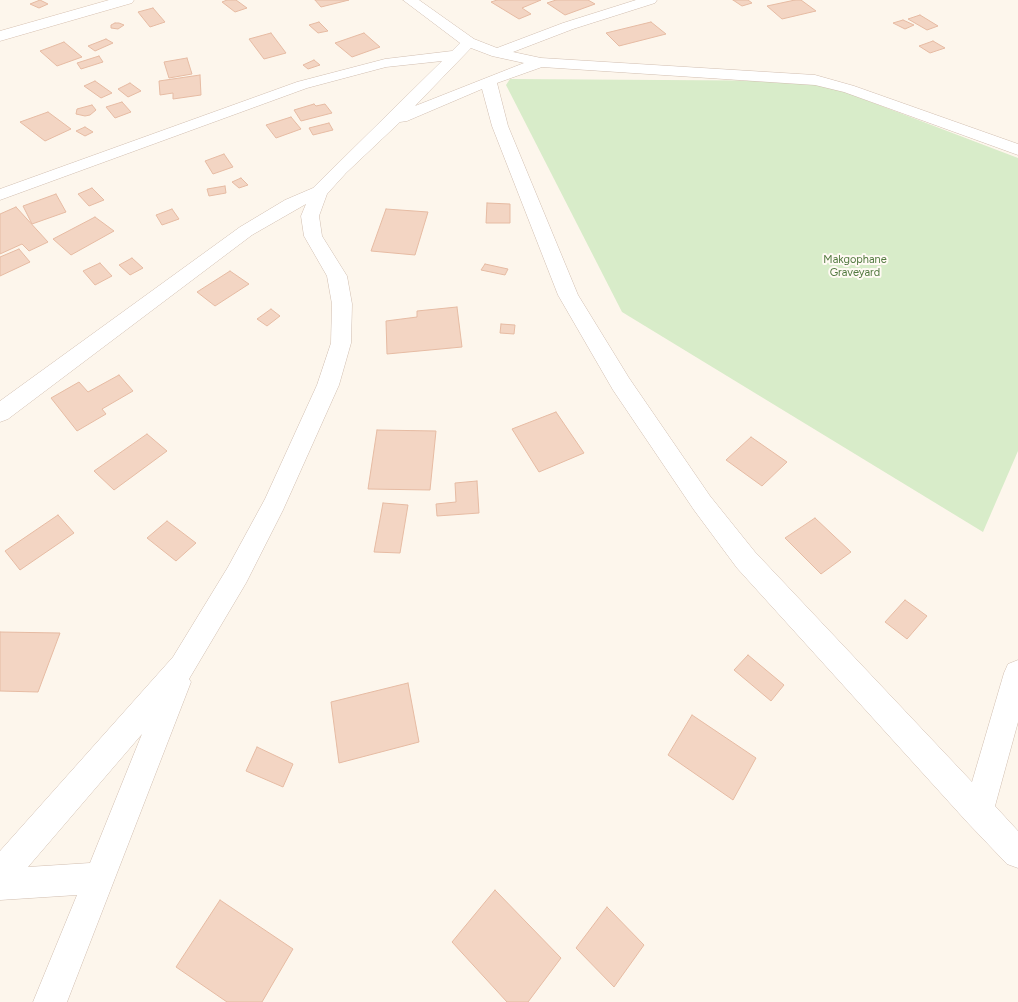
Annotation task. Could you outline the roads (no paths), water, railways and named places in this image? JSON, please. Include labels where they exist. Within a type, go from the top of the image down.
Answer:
[{"type":"street","points":[[0,36],[126,0]]},
{"type":"street","points":[[410,0],[469,42],[497,54],[541,62],[815,80],[849,89],[1018,150]]},
{"type":"street","points":[[497,54],[568,26],[650,0]]},
{"type":"street","points":[[50,1002],[183,666],[237,575],[275,503],[328,385],[341,343],[342,304],[336,276],[313,236],[310,216],[319,192],[469,42]]},
{"type":"street","points":[[0,195],[302,85],[386,63],[456,55]]},
{"type":"street","points":[[392,121],[541,62]]},
{"type":"street","points":[[489,81],[500,126],[568,295],[621,384],[702,502],[746,560],[1018,854]]},
{"type":"street","points":[[0,413],[246,231],[291,204],[319,192]]},
{"type":"street","points":[[0,875],[183,666]]},
{"type":"street","points":[[978,811],[1018,673]]},
{"type":"street","points":[[0,884],[100,878]]},
{"type":"park label","name":"Makgophane Graveyard","points":[[855,266]]}]
